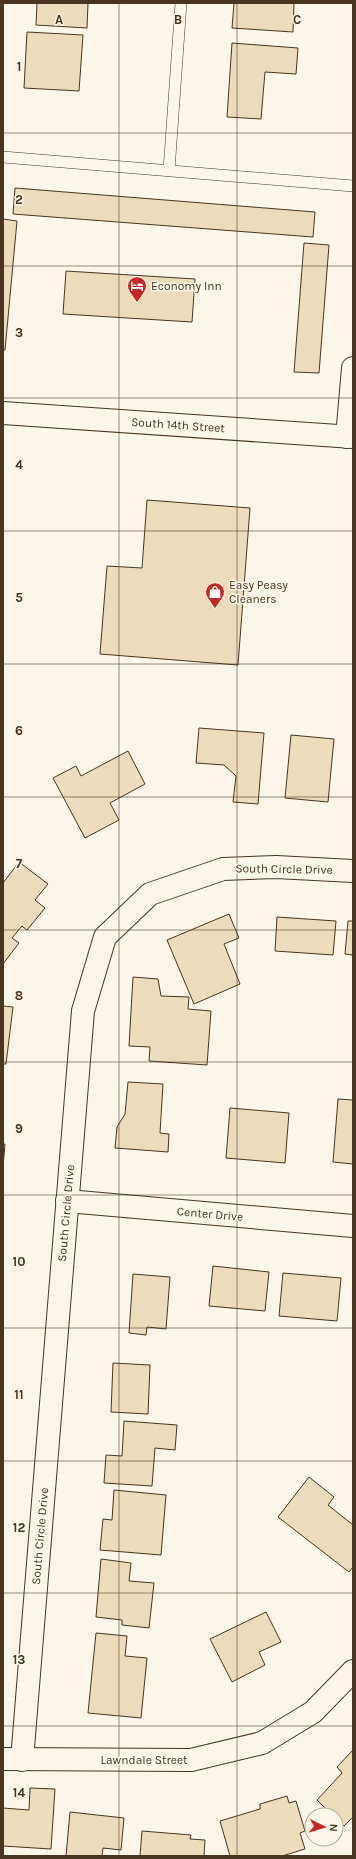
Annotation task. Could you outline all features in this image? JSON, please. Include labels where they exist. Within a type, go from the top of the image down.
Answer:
[{"type":"street","points":[[350,437],[353,368]]},
{"type":"street","name":"South 14th Street","points":[[3,413],[350,437]]},
{"type":"street","name":"South Circle Drive","points":[[13,1760],[67,1201],[83,1010],[105,937],[150,894],[223,869],[276,867],[353,871]]},
{"type":"street","name":"Center Drive","points":[[67,1201],[353,1226]]},
{"type":"street","name":"Lawndale Street","points":[[13,1760],[191,1760],[262,1743],[313,1712],[353,1671]]},
{"type":"lane","points":[[169,170],[181,3]]},
{"type":"lane","points":[[3,157],[353,186]]},
{"type":"building","points":[[37,3],[88,3],[87,28],[36,25]]},
{"type":"building","points":[[234,3],[294,3],[293,32],[232,28]]},
{"type":"building","points":[[27,32],[83,35],[79,91],[24,88]]},
{"type":"building","points":[[232,43],[298,48],[296,74],[265,72],[261,119],[227,117]]},
{"type":"building","points":[[15,188],[315,212],[313,237],[13,214]]},
{"type":"building","points":[[3,219],[17,221],[5,350],[3,350]]},
{"type":"building","points":[[304,243],[329,245],[319,373],[294,372]]},
{"type":"building","points":[[66,271],[195,279],[192,322],[63,314]]},
{"type":"building","points":[[147,500],[250,508],[238,665],[100,654],[107,566],[142,568]]},
{"type":"building","points":[[199,728],[264,733],[258,804],[233,802],[236,776],[224,765],[196,763]]},
{"type":"building","points":[[291,735],[334,739],[328,802],[285,798]]},
{"type":"building","points":[[128,751],[145,784],[110,803],[119,820],[85,838],[53,778],[76,766],[81,776]]},
{"type":"building","points":[[19,862],[48,884],[35,900],[45,908],[27,930],[22,926],[12,938],[19,943],[3,964],[3,883]]},
{"type":"building","points":[[229,914],[239,938],[224,944],[240,984],[194,1004],[167,940]]},
{"type":"building","points":[[277,917],[336,921],[333,955],[275,951]]},
{"type":"building","points":[[348,921],[353,921],[353,955],[345,954]]},
{"type":"building","points":[[133,977],[158,979],[161,996],[189,997],[188,1009],[211,1011],[207,1065],[149,1061],[150,1047],[129,1046]]},
{"type":"building","points":[[3,1006],[13,1007],[6,1064],[3,1064]]},
{"type":"building","points":[[128,1082],[163,1084],[160,1133],[169,1134],[168,1152],[115,1148],[117,1127],[125,1114]]},
{"type":"building","points":[[338,1099],[353,1100],[353,1164],[333,1162]]},
{"type":"building","points":[[230,1108],[289,1113],[285,1163],[226,1158]]},
{"type":"building","points":[[3,1144],[5,1144],[3,1167]]},
{"type":"building","points":[[213,1266],[269,1272],[265,1311],[209,1306]]},
{"type":"building","points":[[283,1273],[341,1278],[337,1321],[279,1316]]},
{"type":"building","points":[[133,1274],[170,1277],[166,1329],[147,1327],[146,1335],[129,1333]]},
{"type":"building","points":[[113,1363],[150,1365],[148,1414],[111,1412]]},
{"type":"building","points":[[124,1421],[177,1425],[175,1450],[155,1448],[152,1486],[104,1483],[106,1455],[122,1456]]},
{"type":"building","points":[[309,1477],[334,1497],[328,1505],[353,1525],[353,1567],[349,1572],[278,1517]]},
{"type":"building","points":[[114,1490],[166,1495],[161,1555],[100,1550],[103,1519],[112,1520]]},
{"type":"building","points":[[101,1559],[131,1563],[129,1581],[154,1583],[149,1628],[122,1625],[122,1620],[96,1617]]},
{"type":"building","points":[[266,1612],[281,1642],[259,1652],[265,1665],[232,1682],[210,1639]]},
{"type":"building","points":[[96,1633],[127,1636],[125,1656],[147,1658],[141,1718],[88,1713]]},
{"type":"building","points":[[353,1750],[353,1817],[344,1826],[344,1807],[324,1807],[317,1800],[342,1773],[337,1767]]},
{"type":"building","points":[[30,1788],[55,1789],[51,1849],[3,1846],[3,1808],[29,1810]]},
{"type":"building","points":[[287,1796],[289,1803],[296,1801],[304,1828],[304,1831],[300,1833],[305,1849],[282,1856],[230,1856],[220,1821],[260,1809],[260,1804]]},
{"type":"building","points":[[70,1812],[124,1818],[121,1850],[103,1848],[102,1856],[66,1856]]},
{"type":"building","points":[[142,1831],[191,1835],[190,1839],[205,1840],[204,1856],[140,1856]]},
{"type":"place","name":"Economy Inn","points":[[137,303]]},
{"type":"place","name":"Easy Peasy Cleaners","points":[[215,609]]}]
